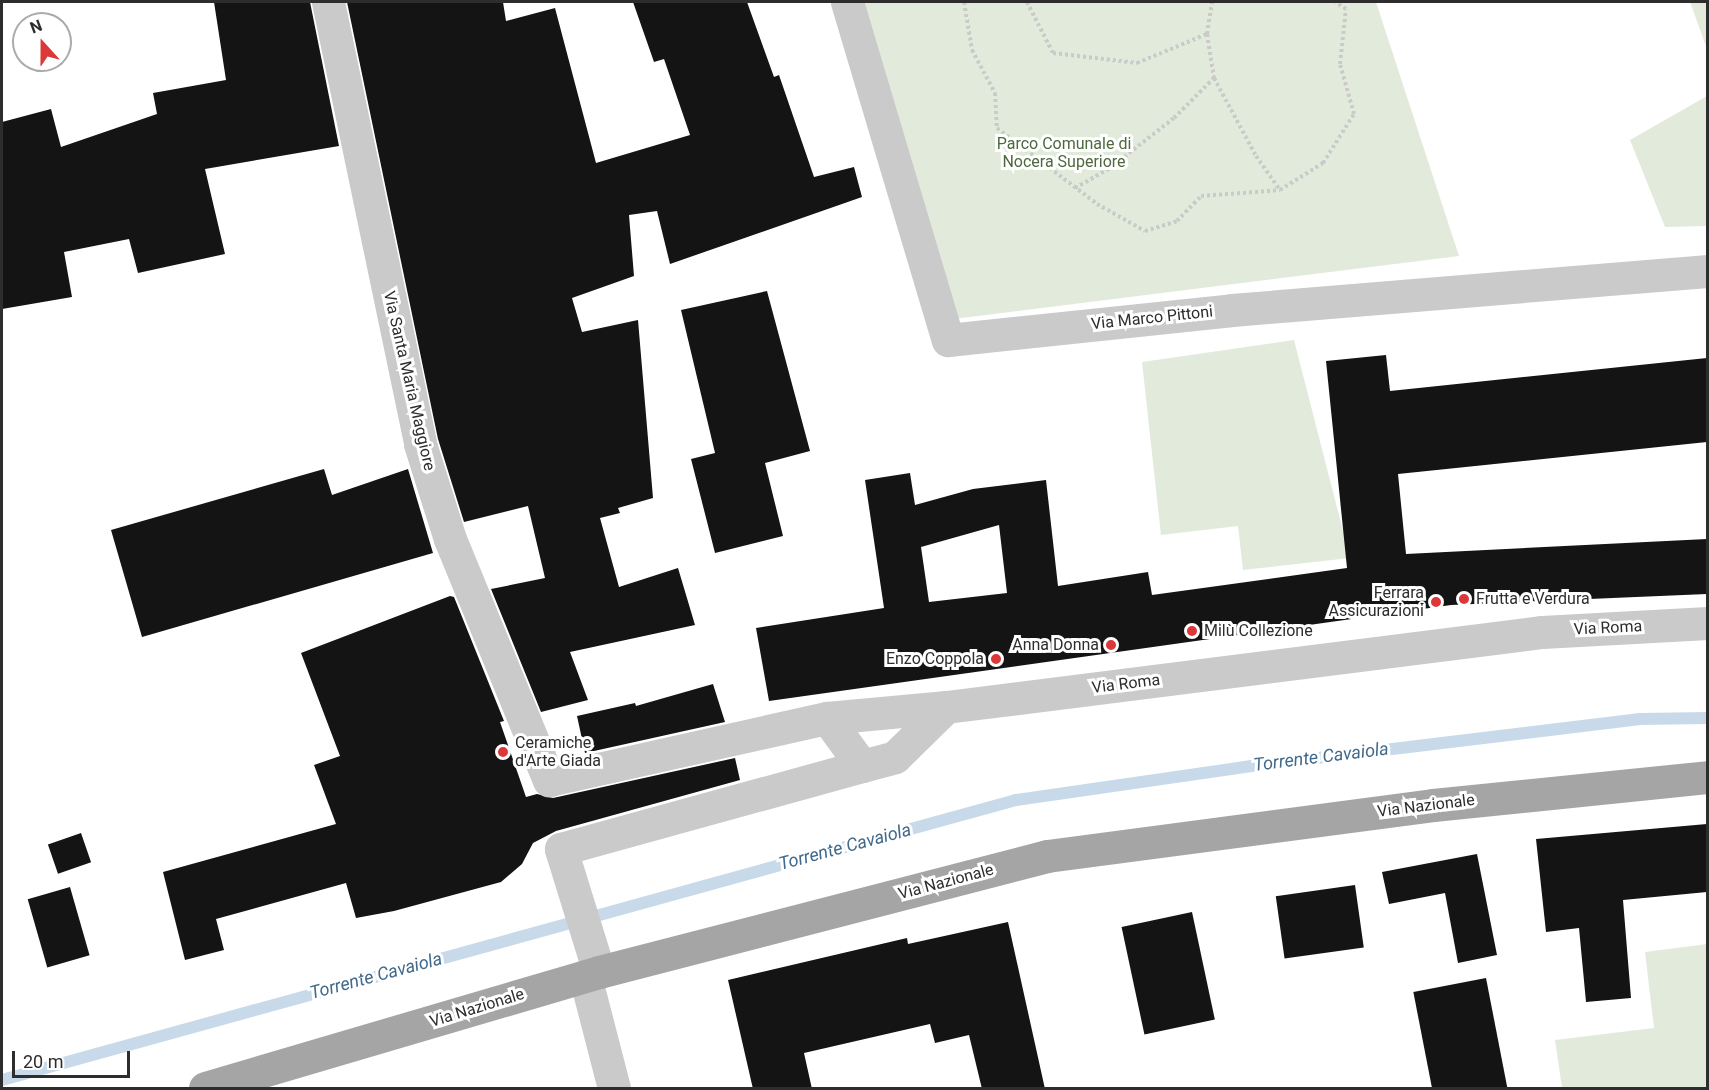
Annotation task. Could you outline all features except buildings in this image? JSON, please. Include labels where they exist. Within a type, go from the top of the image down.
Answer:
[{"type":"main road","name":"Via Nazionale","points":[[205,1089],[592,965],[1047,856],[1433,805],[1707,777]]},
{"type":"street","name":"Via Santa Maria Maggiore","points":[[328,2],[420,444],[450,539],[549,780]]},
{"type":"street","name":"Via Marco Pittoni","points":[[847,2],[948,340],[1278,305],[1707,271]]},
{"type":"street","name":"Via Roma","points":[[549,780],[827,718],[946,707],[1542,632],[1707,623]]},
{"type":"street","points":[[614,1089],[592,965],[572,881],[561,849],[895,757],[946,707]]},
{"type":"street","points":[[827,718],[862,766]]},
{"type":"path","points":[[964,2],[972,50],[995,93],[996,128],[1075,188],[1145,231],[1177,221],[1201,196],[1280,190],[1323,163],[1354,114],[1340,64],[1346,9],[1335,2]]},
{"type":"path","points":[[1027,2],[1053,52],[1137,63],[1207,34]]},
{"type":"path","points":[[1212,2],[1207,34],[1214,78],[1256,156],[1280,190]]},
{"type":"path","points":[[1075,188],[1110,168],[1174,118],[1214,78]]},
{"type":"green space","name":"Parco Comunale di Nocera Superiore","points":[[861,2],[1376,2],[1459,256],[954,319]]},
{"type":"green space","points":[[1690,2],[1707,2],[1707,49]]},
{"type":"green space","points":[[1707,96],[1707,226],[1665,227],[1630,140]]},
{"type":"green space","points":[[1294,340],[1350,558],[1243,570],[1238,526],[1161,535],[1142,362]]},
{"type":"green space","points":[[1707,944],[1707,1088],[1562,1088],[1555,1040],[1654,1028],[1645,952]]},
{"type":"waterway","name":"Torrente Cavaiola","points":[[2,1080],[1016,800],[1252,766],[1640,719],[1708,718]]},
{"type":"place","name":"Frutta e Verdura","points":[[1464,599]]},
{"type":"place","name":"Ferrara Assicurazioni","points":[[1436,602]]},
{"type":"place","name":"Milù Collezione","points":[[1192,631]]},
{"type":"place","name":"Anna Donna","points":[[1111,645]]},
{"type":"place","name":"Enzo Coppola","points":[[996,659]]},
{"type":"place","name":"Ceramiche d'Arte Giada","points":[[503,752]]}]
